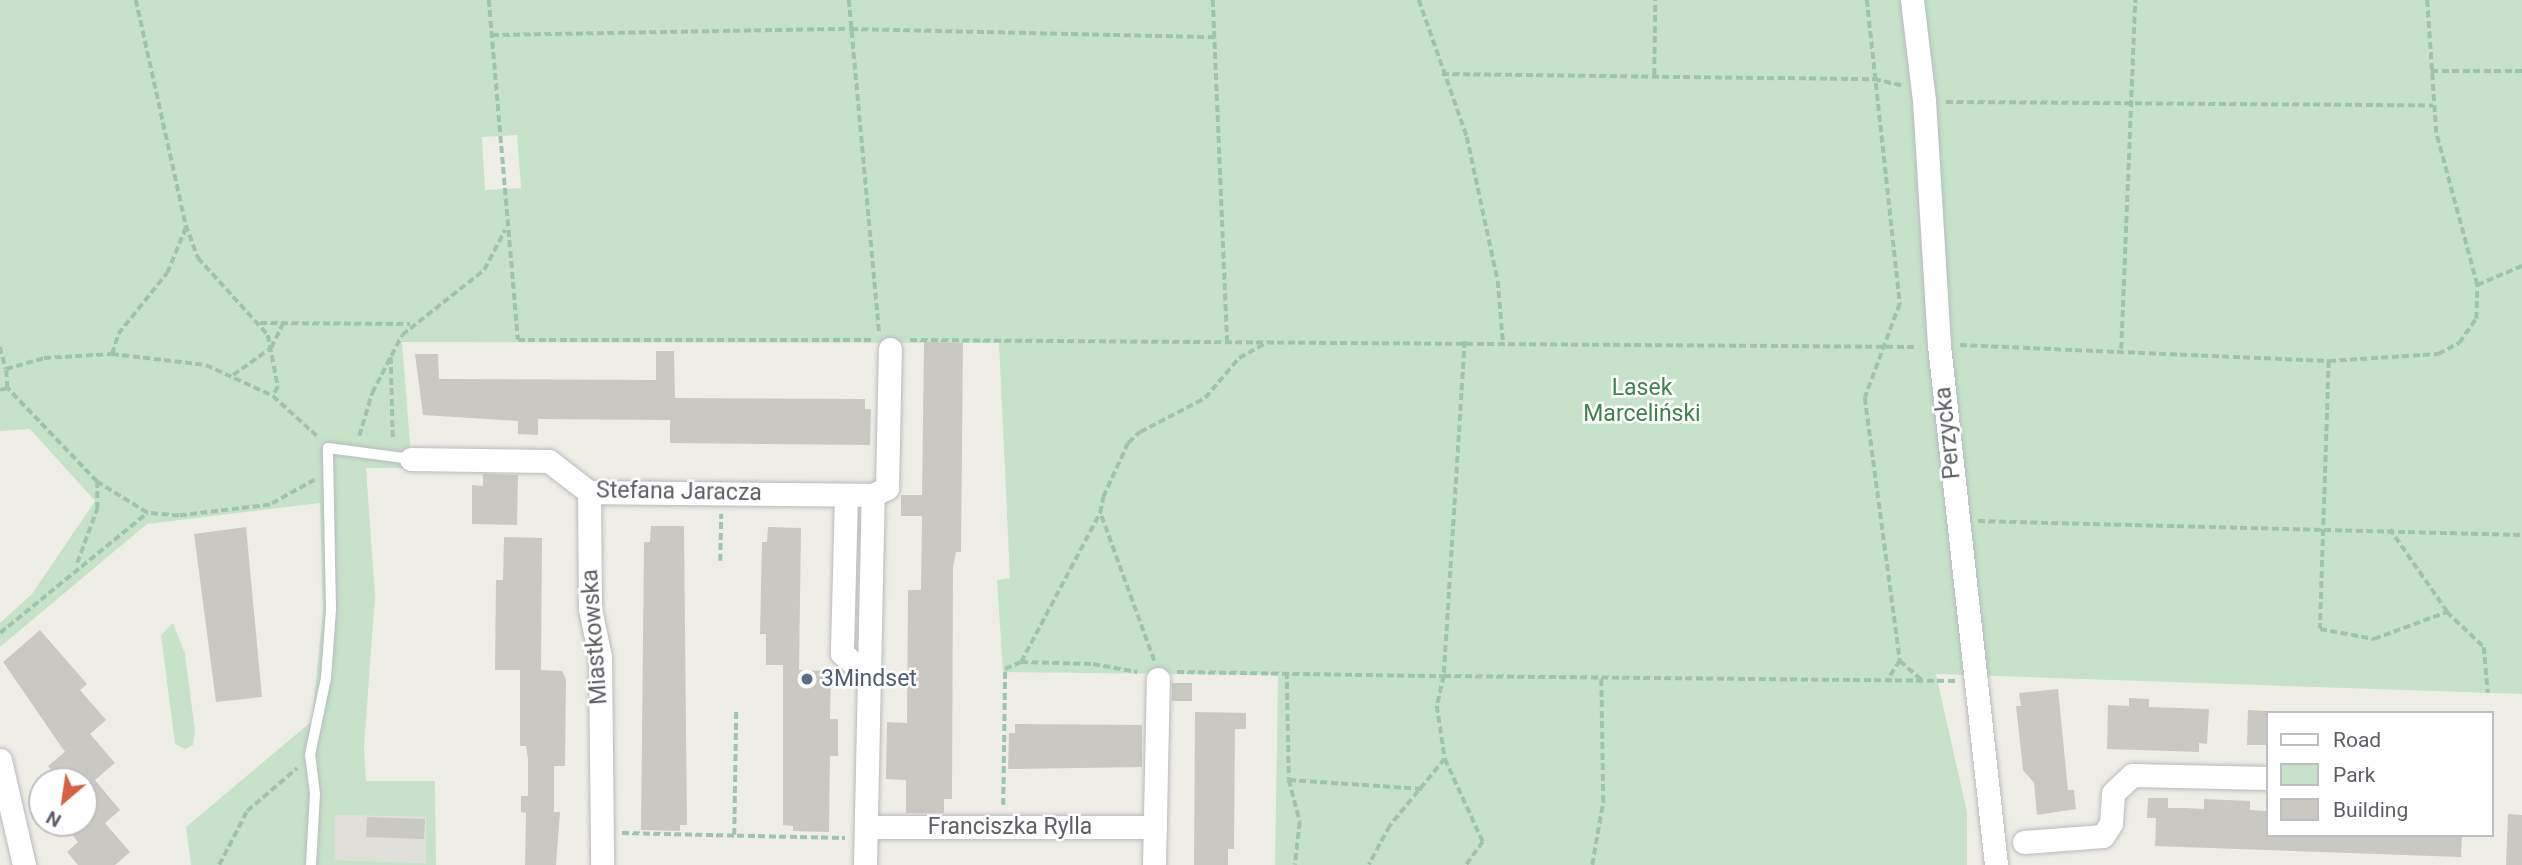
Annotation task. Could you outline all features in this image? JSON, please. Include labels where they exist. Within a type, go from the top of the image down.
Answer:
[{"type":"street","name":"Perzycka","points":[[1912,0],[1924,100],[1939,345],[2007,847]]},
{"type":"street","points":[[865,865],[860,832],[873,495],[887,488],[899,345]]},
{"type":"street","name":"Stefana Jaracza","points":[[402,458],[549,461],[589,492],[873,495]]},
{"type":"street","name":"Miastkowska","points":[[589,492],[590,609],[600,657],[602,865]]},
{"type":"street","points":[[846,495],[842,653],[868,677]]},
{"type":"street","points":[[1154,865],[1158,675]]},
{"type":"street","points":[[0,760],[24,865]]},
{"type":"street","points":[[2007,847],[2103,836],[2111,823],[2113,793],[2133,775],[2266,778]]},
{"type":"street","name":"Franciszka Rylla","points":[[860,832],[1003,827],[1155,827]]},
{"type":"lane","points":[[311,865],[315,794],[310,755],[326,678],[331,610],[328,448],[402,458]]},
{"type":"path","points":[[136,0],[186,225],[198,258],[260,323],[271,348],[278,387],[273,396]]},
{"type":"path","points":[[489,0],[506,228],[518,340],[880,340],[849,0]]},
{"type":"path","points":[[1213,0],[1227,341]]},
{"type":"path","points":[[1419,0],[1442,74],[1467,137],[1498,281],[1503,341]]},
{"type":"path","points":[[1654,75],[1655,0]]},
{"type":"path","points":[[1867,0],[1900,304],[1879,348],[1865,398],[1900,661],[1922,681]]},
{"type":"path","points":[[2121,349],[2135,0]]},
{"type":"path","points":[[1949,345],[2121,349],[2329,361],[2438,354],[2459,343],[2476,319],[2477,285],[2442,158],[2433,105],[2427,0]]},
{"type":"path","points":[[492,35],[851,29],[1216,37]]},
{"type":"path","points":[[2431,71],[2522,71]]},
{"type":"path","points":[[1442,74],[1874,79],[1893,80],[1913,93]]},
{"type":"path","points":[[1939,102],[2132,107],[2433,105]]},
{"type":"path","points":[[112,354],[118,334],[167,272],[186,225]]},
{"type":"path","points":[[360,453],[358,433],[391,355],[410,324],[484,270],[506,228]]},
{"type":"path","points":[[2477,285],[2522,266]]},
{"type":"path","points":[[260,323],[410,324]]},
{"type":"path","points":[[233,374],[271,348],[284,323]]},
{"type":"path","points":[[1021,662],[1100,513],[1128,443],[1178,408],[1205,398],[1239,358],[1270,341]]},
{"type":"path","points":[[1465,341],[1444,676],[1437,706],[1445,759],[1483,842],[1466,865]]},
{"type":"path","points":[[899,345],[1503,341],[1879,348],[1929,346]]},
{"type":"path","points":[[0,347],[6,369],[7,387],[97,482],[147,513],[179,516],[270,505],[328,470]]},
{"type":"path","points":[[6,369],[44,358],[112,354],[206,365],[233,374],[273,396],[328,448]]},
{"type":"path","points":[[391,355],[402,458]]},
{"type":"path","points":[[2329,361],[2320,629],[2374,639],[2447,612]]},
{"type":"path","points":[[0,390],[7,387]]},
{"type":"path","points":[[76,565],[97,509],[97,482]]},
{"type":"path","points":[[720,561],[721,503]]},
{"type":"path","points":[[0,633],[76,565],[147,513]]},
{"type":"path","points":[[1100,513],[1158,675]]},
{"type":"path","points":[[1967,520],[2522,535]]},
{"type":"path","points":[[2390,530],[2447,612],[2484,647],[2488,693]]},
{"type":"path","points":[[1887,681],[1900,661]]},
{"type":"path","points":[[1003,827],[1005,669],[1021,662],[1158,675],[1287,672],[1601,678],[1966,680]]},
{"type":"path","points":[[1287,672],[1289,780],[1300,822],[1295,865]]},
{"type":"path","points":[[1592,865],[1602,803],[1601,678]]},
{"type":"path","points":[[734,835],[736,712]]},
{"type":"path","points":[[219,865],[247,811],[310,755]]},
{"type":"path","points":[[1369,865],[1390,826],[1445,759]]},
{"type":"path","points":[[1289,780],[1423,789]]},
{"type":"path","points":[[609,833],[734,835],[860,832]]},
{"type":"shaded area","points":[[335,815],[427,817],[426,863],[334,860]]},
{"type":"green space","name":"Lasek Marceliński","points":[[0,0],[2522,0],[2522,694],[1936,674],[1967,812],[1967,865],[1275,865],[1278,675],[1003,672],[997,580],[1010,578],[999,343],[402,342],[412,468],[366,468],[375,596],[364,747],[366,781],[435,781],[436,865],[191,865],[186,827],[312,721],[323,611],[320,503],[147,524],[0,647],[0,623],[32,594],[95,501],[30,429],[0,431]],"holes":[[[517,135],[521,188],[485,190],[482,137]],[[335,815],[426,817],[426,863],[335,860]]]},
{"type":"green space","points":[[173,623],[185,654],[195,731],[193,745],[185,749],[175,744],[161,635]]},
{"type":"building","points":[[924,342],[963,343],[961,552],[956,552],[953,567],[952,799],[944,799],[944,813],[906,813],[906,780],[886,779],[887,722],[907,723],[908,590],[921,590],[922,516],[901,516],[901,495],[922,495]]},
{"type":"building","points":[[656,351],[674,351],[675,398],[865,399],[865,409],[871,409],[870,445],[670,443],[670,420],[538,419],[538,435],[518,434],[518,421],[423,415],[415,354],[438,354],[439,379],[656,380]]},
{"type":"building","points":[[483,474],[518,475],[517,525],[472,524],[472,485],[483,486]]},
{"type":"building","points":[[651,526],[684,526],[687,825],[680,825],[680,831],[641,830],[644,542],[650,542]]},
{"type":"building","points":[[246,527],[262,697],[216,702],[194,534]]},
{"type":"building","points":[[768,527],[801,528],[799,670],[831,671],[830,719],[838,719],[838,756],[830,756],[829,832],[793,831],[793,826],[783,825],[783,665],[766,665],[766,634],[760,634],[762,542],[767,542]]},
{"type":"building","points":[[504,537],[542,538],[541,670],[562,671],[566,679],[565,766],[554,766],[554,812],[560,812],[556,865],[525,865],[526,813],[521,812],[521,796],[528,796],[528,759],[526,746],[520,746],[520,670],[495,670],[496,580],[503,580]]},
{"type":"building","points":[[40,630],[87,684],[80,690],[106,720],[90,734],[115,763],[98,777],[98,767],[49,767],[65,752],[3,662]]},
{"type":"building","points":[[1172,683],[1192,683],[1192,701],[1172,701]]},
{"type":"building","points":[[2058,689],[2068,790],[2074,790],[2076,809],[2037,815],[2034,783],[2023,770],[2016,706],[2021,706],[2019,693]]},
{"type":"building","points":[[2129,698],[2149,699],[2149,707],[2209,709],[2207,744],[2199,743],[2199,752],[2107,749],[2108,705],[2129,706]]},
{"type":"building","points":[[2248,710],[2268,711],[2266,745],[2247,745]]},
{"type":"building","points":[[1195,712],[1246,713],[1246,729],[1235,729],[1234,849],[1228,849],[1228,865],[1194,865]]},
{"type":"building","points":[[1015,724],[1142,725],[1142,767],[1008,769],[1009,733],[1015,733]]},
{"type":"building","points":[[98,784],[120,810],[105,823],[130,852],[115,865],[78,865],[67,852],[78,842],[74,837],[98,837]]},
{"type":"building","points":[[2148,798],[2168,798],[2168,808],[2204,809],[2204,799],[2250,801],[2250,810],[2266,811],[2266,837],[2462,837],[2461,857],[2155,846],[2156,818],[2147,818]]},
{"type":"building","points":[[2508,814],[2522,815],[2522,865],[2506,865]]},
{"type":"building","points":[[367,817],[425,819],[424,839],[366,837]]},
{"type":"place","name":"3Mindset","points":[[807,679]]}]
